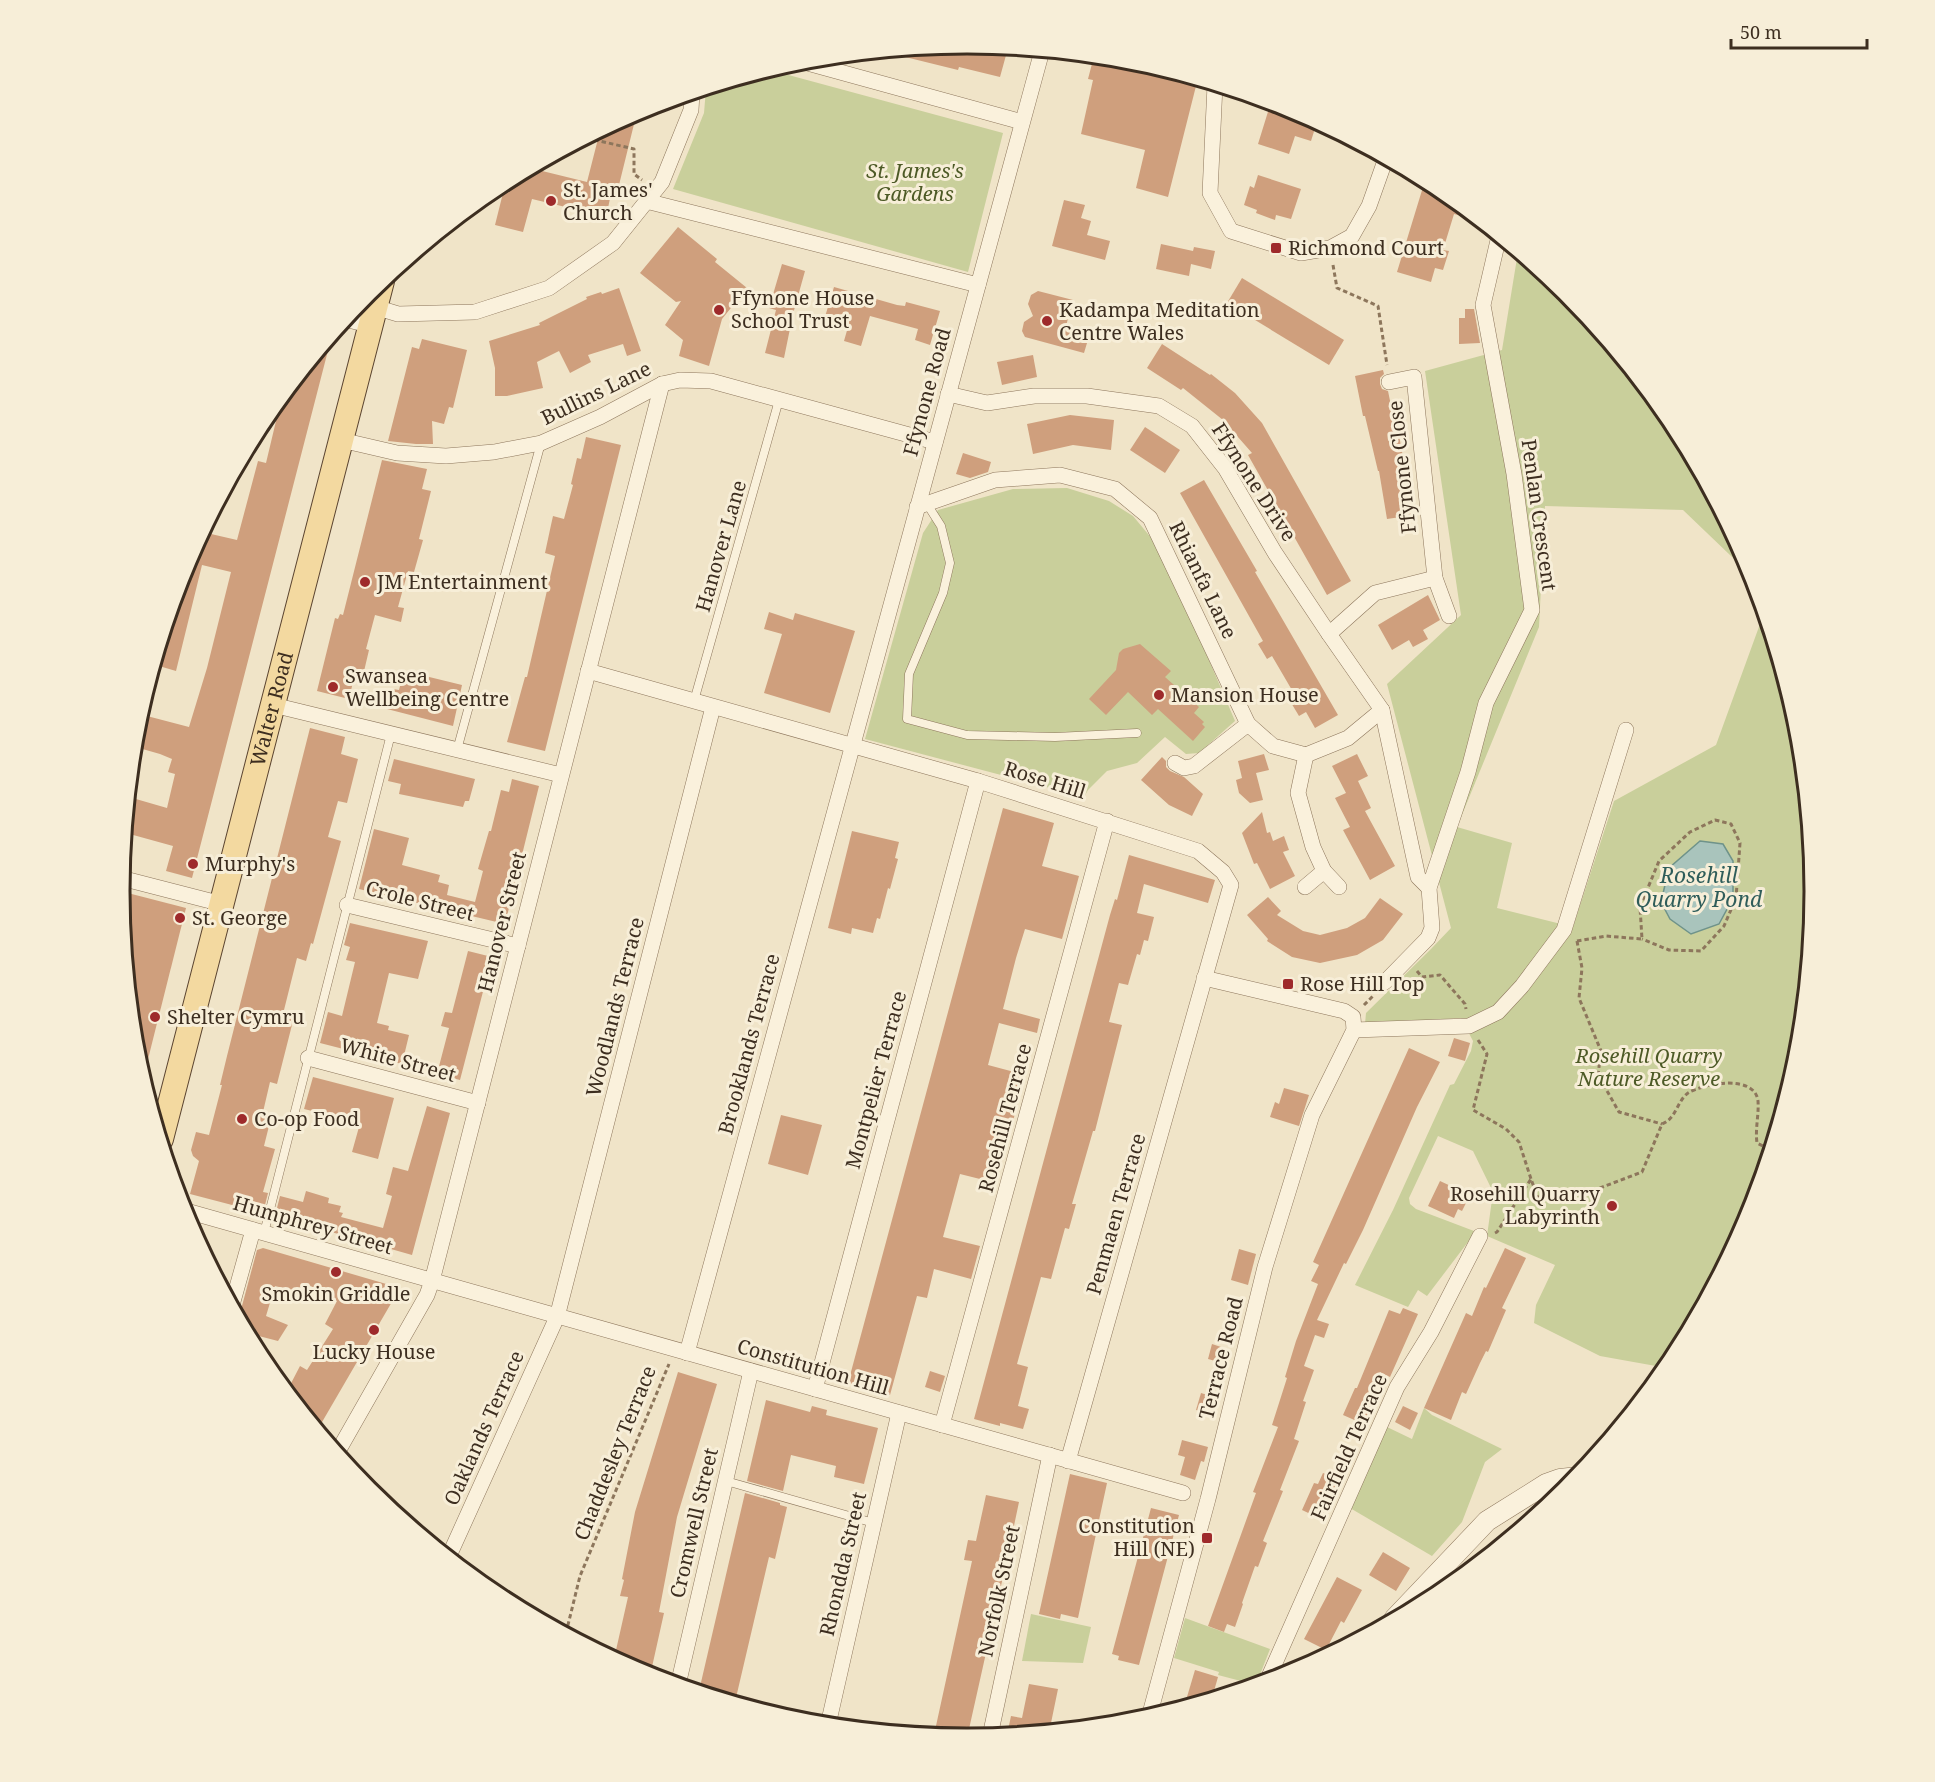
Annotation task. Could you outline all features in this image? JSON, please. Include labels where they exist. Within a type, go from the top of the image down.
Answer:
[{"type":"main road","name":"Walter Road","points":[[161,1108],[222,904],[377,298]]},
{"type":"street","name":"Ffynone Road","points":[[852,745],[922,506],[935,442],[1040,58]]},
{"type":"street","points":[[822,67],[1022,122]]},
{"type":"street","points":[[1213,91],[1210,193],[1231,231],[1301,253],[1330,248],[1352,236],[1369,207],[1384,165]]},
{"type":"street","points":[[360,316],[476,312],[549,288],[614,243],[662,182],[691,110],[692,101]]},
{"type":"street","points":[[650,196],[978,285]]},
{"type":"street","name":"Penlan Crescent","points":[[1385,982],[1428,938],[1432,928],[1429,888],[1468,772],[1485,704],[1532,610],[1514,474],[1483,305],[1497,244]]},
{"type":"street","name":"Ffynone Close","points":[[1389,382],[1414,377],[1435,578],[1449,616]]},
{"type":"street","name":"Bullins Lane","points":[[341,440],[397,453],[446,456],[494,452],[541,443],[600,417],[662,384],[680,380],[711,381],[935,442]]},
{"type":"street","name":"Hanover Street","points":[[341,1446],[427,1294],[432,1281],[662,384]]},
{"type":"street","name":"Ffynone Drive","points":[[948,394],[987,403],[1034,396],[1087,396],[1159,406],[1192,426],[1225,468],[1275,553],[1382,710]]},
{"type":"street","name":"Rhianfa Lane","points":[[922,506],[995,480],[1060,475],[1115,489],[1150,518],[1248,724]]},
{"type":"street","points":[[1329,634],[1375,593],[1435,578]]},
{"type":"street","name":"Rose Hill","points":[[588,671],[978,781],[1198,851],[1223,872],[1231,885],[1204,978]]},
{"type":"street","points":[[273,705],[561,775]]},
{"type":"street","name":"Woodlands Terrace","points":[[557,1317],[713,707]]},
{"type":"street","points":[[1174,762],[1184,768],[1194,766],[1248,724],[1273,746],[1306,755],[1347,738],[1382,710],[1418,877],[1429,888]]},
{"type":"street","points":[[1204,978],[1344,1011],[1354,1024],[1469,1026],[1498,1012],[1522,986],[1564,930],[1626,730]]},
{"type":"street","name":"Brooklands Terrace","points":[[687,1353],[852,745]]},
{"type":"street","points":[[1306,755],[1298,793],[1313,847],[1324,871],[1339,887]]},
{"type":"street","name":"Montpelier Terrace","points":[[815,1389],[978,781]]},
{"type":"street","name":"Rosehill Terrace","points":[[942,1425],[1107,821]]},
{"type":"street","points":[[1305,887],[1324,871]]},
{"type":"street","points":[[130,880],[222,904]]},
{"type":"street","name":"Crole Street","points":[[347,905],[518,946]]},
{"type":"street","name":"Penmaen Terrace","points":[[1068,1461],[1204,978]]},
{"type":"street","name":"Terrace Road","points":[[1152,1707],[1208,1499],[1265,1268],[1312,1115],[1354,1024]]},
{"type":"street","name":"White Street","points":[[308,1058],[478,1103]]},
{"type":"street","name":"Humphrey Street","points":[[195,1213],[432,1281]]},
{"type":"street","points":[[235,1295],[258,1231]]},
{"type":"street","name":"Fairfield Terrace","points":[[1272,1670],[1397,1387],[1431,1332],[1480,1236]]},
{"type":"street","name":"Constitution Hill","points":[[432,1281],[1183,1493]]},
{"type":"street","name":"Oaklands Terrace","points":[[451,1549],[557,1317]]},
{"type":"street","name":"Cromwell Street","points":[[680,1677],[751,1371]]},
{"type":"street","name":"Rhondda Street","points":[[830,1716],[899,1413]]},
{"type":"street","name":"Norfolk Street","points":[[992,1727],[1050,1455]]},
{"type":"street","points":[[1412,1600],[1487,1521],[1546,1484],[1563,1479]]},
{"type":"lane","name":"Hanover Lane","points":[[694,701],[779,400]]},
{"type":"lane","points":[[457,750],[541,443]]},
{"type":"lane","points":[[922,506],[941,526],[950,563],[943,593],[909,674],[908,719],[967,735],[1056,737],[1137,733]]},
{"type":"lane","points":[[258,1231],[308,1058],[390,734]]},
{"type":"lane","points":[[726,1481],[874,1523]]},
{"type":"path","points":[[597,140],[634,149],[634,174],[650,196]]},
{"type":"path","points":[[1330,248],[1336,288],[1378,306],[1389,382]]},
{"type":"path","points":[[1577,941],[1606,936],[1642,939],[1669,950],[1701,951],[1724,926],[1736,898],[1740,843],[1731,824],[1715,820],[1690,832],[1659,861],[1640,908],[1642,939]]},
{"type":"path","points":[[1564,930],[1577,941],[1582,968],[1579,998],[1601,1051],[1598,1075],[1619,1112],[1662,1124],[1669,1122],[1687,1094],[1706,1085],[1737,1083],[1753,1090],[1758,1099],[1757,1143],[1765,1145]]},
{"type":"path","points":[[1421,963],[1416,970],[1422,977],[1440,975],[1465,1004],[1469,1026],[1487,1054],[1473,1110],[1506,1129],[1519,1142],[1538,1198],[1563,1202],[1642,1172],[1662,1124]]},
{"type":"path","points":[[1354,1024],[1385,982]]},
{"type":"path","points":[[1480,1236],[1497,1232],[1531,1179]]},
{"type":"path","name":"Chaddesley Terrace","points":[[568,1626],[580,1576],[668,1364],[678,1367]]},
{"type":"green space","name":"St. James's Gardens","points":[[786,74],[1003,133],[968,272],[673,189],[704,113],[705,96]]},
{"type":"green space","name":"Rosehill Quarry Nature Reserve","points":[[1517,260],[1559,299],[1632,381],[1692,473],[1737,561],[1683,510],[1545,506],[1539,627],[1457,827],[1512,843],[1497,908],[1573,927],[1614,801],[1716,745],[1760,623],[1776,674],[1797,782],[1803,836],[1803,946],[1788,1054],[1776,1108],[1741,1211],[1718,1261],[1692,1310],[1656,1366],[1600,1356],[1534,1323],[1536,1305],[1555,1265],[1487,1236],[1493,1192],[1473,1151],[1438,1136],[1409,1198],[1410,1204],[1416,1209],[1474,1231],[1471,1238],[1427,1296],[1418,1290],[1408,1307],[1355,1285],[1393,1210],[1450,1085],[1454,1084],[1471,1051],[1473,1041],[1461,1018],[1365,1024],[1366,1013],[1451,928],[1387,684],[1461,615],[1425,371],[1502,350]]},
{"type":"green space","points":[[1067,488],[1109,501],[1133,516],[1153,540],[1194,625],[1235,721],[1199,753],[1186,754],[1165,737],[1137,763],[1107,771],[1084,797],[865,739],[923,533],[938,510],[1013,489]]},
{"type":"green space","points":[[1424,1408],[1432,1415],[1502,1449],[1485,1462],[1462,1522],[1432,1556],[1350,1508],[1387,1427],[1412,1439]]},
{"type":"green space","points":[[1031,1614],[1091,1627],[1083,1663],[1022,1661]]},
{"type":"green space","points":[[1185,1618],[1270,1649],[1260,1675],[1243,1682],[1218,1675],[1219,1672],[1174,1658]]},
{"type":"water","name":"Rosehill Quarry Pond","points":[[1700,841],[1723,844],[1733,861],[1733,898],[1719,924],[1691,934],[1670,919],[1661,902],[1669,868]]},
{"type":"building","points":[[968,54],[1006,55],[1000,77],[959,67],[958,70],[904,57]]},
{"type":"building","points":[[1092,64],[1131,70],[1196,86],[1168,197],[1136,188],[1145,150],[1081,134],[1093,80],[1088,79]]},
{"type":"building","points":[[1268,110],[1315,130],[1311,141],[1295,136],[1289,154],[1258,144]]},
{"type":"building","points":[[634,124],[619,185],[613,184],[608,208],[596,206],[595,214],[532,199],[523,232],[495,225],[503,195],[541,171],[587,182],[598,140]]},
{"type":"building","points":[[1258,175],[1301,189],[1291,219],[1276,215],[1275,220],[1256,213],[1257,210],[1244,205],[1250,186],[1254,188]]},
{"type":"building","points":[[1423,189],[1462,216],[1454,214],[1443,250],[1449,251],[1443,270],[1435,268],[1431,282],[1397,272]]},
{"type":"building","points":[[1064,200],[1085,205],[1081,218],[1091,221],[1087,235],[1110,241],[1105,260],[1052,246]]},
{"type":"building","points":[[678,227],[717,259],[715,262],[747,288],[722,319],[709,366],[679,356],[683,340],[665,325],[681,301],[676,302],[640,273]]},
{"type":"building","points":[[1161,244],[1193,251],[1194,247],[1215,251],[1211,269],[1191,264],[1189,276],[1156,269]]},
{"type":"building","points":[[782,264],[805,271],[784,358],[765,353],[776,310],[769,308]]},
{"type":"building","points":[[1242,278],[1344,340],[1329,365],[1227,303]]},
{"type":"building","points":[[834,287],[897,305],[905,306],[906,302],[940,311],[930,345],[915,340],[918,329],[870,316],[861,346],[844,341],[848,327],[824,320]]},
{"type":"building","points":[[619,288],[641,351],[627,356],[623,344],[588,355],[591,362],[570,373],[559,351],[537,362],[543,388],[507,396],[495,396],[495,368],[489,341],[540,325],[539,323],[587,299],[586,297]]},
{"type":"building","name":"Kadampa Meditation Centre Wales","points":[[1038,291],[1073,300],[1066,326],[1090,333],[1084,353],[1025,337],[1022,331],[1024,322],[1033,316],[1028,304],[1031,295]]},
{"type":"building","points":[[1465,309],[1474,309],[1480,343],[1459,344],[1459,318],[1465,318]]},
{"type":"building","points":[[422,339],[467,350],[453,408],[449,407],[444,424],[432,421],[433,444],[388,441],[412,347],[419,349]]},
{"type":"building","points":[[1162,344],[1211,374],[1235,393],[1262,423],[1351,581],[1327,595],[1248,455],[1252,453],[1223,420],[1183,388],[1181,390],[1147,368]]},
{"type":"building","points":[[328,351],[192,878],[166,871],[173,846],[132,835],[136,799],[167,808],[175,774],[168,772],[172,759],[143,749],[147,728],[150,717],[189,727],[207,668],[231,572],[202,565],[176,671],[161,667],[194,571],[211,534],[237,540],[258,461],[266,463],[276,421],[303,381]]},
{"type":"building","points":[[1033,355],[1037,377],[1002,385],[997,362]]},
{"type":"building","points":[[1383,370],[1384,374],[1380,378],[1380,384],[1382,389],[1388,391],[1395,425],[1397,425],[1414,515],[1387,519],[1379,471],[1365,416],[1363,416],[1355,376]]},
{"type":"building","points":[[1070,415],[1114,420],[1111,450],[1073,445],[1033,454],[1027,424]]},
{"type":"building","points":[[1145,427],[1180,450],[1165,473],[1130,450]]},
{"type":"building","points":[[586,437],[621,445],[545,751],[507,742],[525,677],[527,677],[555,556],[545,553],[553,516],[564,519],[577,458],[581,459]]},
{"type":"building","points":[[963,453],[991,462],[988,472],[970,478],[956,474]]},
{"type":"building","points":[[382,460],[427,469],[422,489],[431,491],[419,539],[423,540],[414,572],[408,571],[398,607],[404,608],[401,622],[375,615],[366,649],[369,650],[361,684],[353,682],[349,699],[317,691],[335,618],[338,619],[340,614],[343,615]]},
{"type":"building","points":[[1204,480],[1338,715],[1315,728],[1306,712],[1299,716],[1290,701],[1296,697],[1272,656],[1267,659],[1258,644],[1263,641],[1180,493]]},
{"type":"building","points":[[1428,595],[1440,620],[1423,630],[1428,639],[1413,647],[1409,640],[1392,650],[1378,625]]},
{"type":"building","points":[[769,612],[793,620],[795,613],[855,631],[830,713],[764,693],[782,634],[764,629]]},
{"type":"building","name":"Mansion House","points":[[1140,644],[1171,671],[1165,677],[1199,707],[1194,713],[1204,722],[1202,724],[1205,727],[1193,741],[1158,709],[1152,715],[1128,692],[1106,715],[1089,699],[1116,670],[1119,653],[1123,649]]},
{"type":"building","points":[[417,674],[462,685],[453,726],[387,709],[393,689],[399,690],[402,678],[415,682]]},
{"type":"building","points":[[310,728],[345,737],[341,754],[358,759],[347,803],[338,801],[328,837],[341,841],[313,944],[311,943],[306,961],[297,958],[283,1014],[294,1017],[277,1084],[270,1082],[263,1112],[272,1114],[264,1146],[275,1149],[263,1192],[268,1193],[263,1213],[190,1194],[199,1161],[193,1156],[191,1150],[196,1132],[209,1135]]},
{"type":"building","points":[[1264,754],[1269,770],[1256,773],[1263,800],[1250,803],[1239,793],[1236,780],[1242,778],[1238,761]]},
{"type":"building","points":[[1357,754],[1368,776],[1358,781],[1371,808],[1365,811],[1395,866],[1370,880],[1343,830],[1350,827],[1335,798],[1346,793],[1332,766]]},
{"type":"building","points":[[1162,757],[1170,771],[1184,777],[1203,794],[1192,816],[1169,805],[1141,780]]},
{"type":"building","points":[[394,759],[475,779],[469,801],[465,801],[463,807],[399,794],[401,784],[388,781]]},
{"type":"building","points":[[512,779],[539,786],[505,924],[359,889],[374,829],[409,838],[402,865],[440,875],[438,882],[449,885],[447,895],[475,902],[483,871],[478,869],[489,831],[491,831],[501,790],[509,792]]},
{"type":"building","points":[[1003,808],[1054,823],[1042,866],[1079,876],[1062,939],[1025,929],[1016,958],[1003,1009],[1040,1019],[1037,1033],[999,1023],[988,1065],[1025,1075],[1022,1088],[996,1183],[960,1174],[943,1237],[980,1246],[971,1279],[934,1269],[927,1298],[917,1296],[890,1395],[848,1383]]},
{"type":"building","points":[[1262,812],[1267,833],[1270,832],[1273,841],[1284,836],[1289,850],[1283,852],[1295,876],[1270,889],[1257,863],[1254,864],[1242,833]]},
{"type":"building","points":[[852,831],[899,842],[895,858],[898,859],[890,889],[888,888],[880,919],[877,918],[873,933],[852,928],[851,934],[828,928]]},
{"type":"building","points":[[1129,855],[1215,880],[1208,903],[1144,884],[1137,913],[1154,917],[1148,941],[1144,940],[1140,955],[1137,954],[1128,985],[1119,983],[1109,1022],[1122,1025],[1095,1131],[1093,1131],[1072,1204],[1076,1204],[1069,1229],[1065,1228],[1051,1279],[1041,1277],[1017,1364],[1028,1367],[1018,1406],[1029,1409],[1023,1429],[1000,1423],[1000,1426],[974,1419],[1110,915],[1115,899],[1117,900]]},
{"type":"building","points":[[130,894],[186,908],[148,1059],[132,946]]},
{"type":"building","points":[[1268,897],[1281,911],[1277,915],[1303,931],[1320,935],[1347,928],[1365,918],[1380,898],[1403,914],[1383,940],[1357,955],[1320,963],[1292,957],[1267,941],[1268,939],[1247,915]]},
{"type":"building","points":[[350,923],[428,941],[418,979],[389,973],[377,1023],[389,1026],[388,1030],[409,1035],[402,1064],[320,1043],[328,1012],[342,1016],[355,962],[346,960],[350,947],[344,945]]},
{"type":"building","points":[[468,951],[492,957],[460,1080],[437,1074],[449,1028],[441,1026],[445,1012],[452,1013]]},
{"type":"building","points":[[1454,1038],[1470,1043],[1465,1061],[1448,1056]]},
{"type":"building","points":[[1409,1048],[1440,1062],[1417,1107],[1363,1230],[1346,1264],[1344,1263],[1317,1320],[1329,1324],[1324,1338],[1315,1335],[1304,1366],[1314,1370],[1303,1401],[1306,1402],[1294,1439],[1299,1441],[1280,1490],[1283,1491],[1263,1541],[1267,1543],[1258,1567],[1255,1566],[1235,1627],[1227,1624],[1224,1632],[1208,1626],[1256,1493],[1253,1492],[1278,1427],[1272,1425],[1287,1378],[1285,1377],[1318,1284],[1311,1281],[1319,1265],[1313,1262]]},
{"type":"building","points":[[313,1077],[394,1098],[378,1159],[352,1152],[359,1127],[349,1124],[350,1121],[345,1119],[304,1109]]},
{"type":"building","points":[[1284,1088],[1309,1095],[1299,1126],[1270,1117],[1275,1102],[1279,1104]]},
{"type":"building","points":[[427,1106],[450,1113],[412,1255],[275,1216],[280,1196],[303,1202],[306,1191],[329,1198],[328,1203],[341,1206],[339,1212],[343,1213],[341,1217],[383,1228],[392,1196],[386,1194],[393,1167],[408,1171]]},
{"type":"building","points":[[781,1115],[822,1125],[808,1175],[768,1164]]},
{"type":"building","points":[[1440,1181],[1470,1195],[1462,1211],[1458,1209],[1454,1218],[1428,1206]]},
{"type":"building","points":[[263,1248],[400,1288],[321,1423],[291,1383],[300,1366],[307,1370],[333,1329],[325,1324],[337,1301],[309,1285],[307,1294],[275,1286],[266,1316],[288,1325],[278,1341],[260,1336],[242,1307],[257,1250]]},
{"type":"building","points":[[1505,1248],[1526,1258],[1502,1308],[1506,1310],[1488,1352],[1486,1351],[1466,1394],[1462,1392],[1451,1420],[1424,1408],[1466,1313],[1472,1316],[1484,1287],[1486,1288]]},
{"type":"building","points":[[1239,1249],[1256,1254],[1248,1285],[1231,1280]]},
{"type":"building","points":[[1403,1308],[1418,1314],[1390,1377],[1380,1372],[1365,1403],[1376,1407],[1368,1426],[1343,1415],[1357,1388],[1389,1310],[1400,1314]]},
{"type":"building","points":[[1212,1344],[1230,1350],[1226,1364],[1208,1359]]},
{"type":"building","points":[[930,1371],[945,1376],[940,1392],[925,1387]]},
{"type":"building","points":[[678,1372],[717,1384],[677,1517],[659,1612],[664,1613],[652,1666],[616,1650],[628,1597],[620,1596],[635,1512]]},
{"type":"building","points":[[1201,1393],[1217,1398],[1212,1414],[1196,1410]]},
{"type":"building","points":[[766,1400],[810,1412],[812,1406],[827,1410],[826,1415],[878,1428],[864,1484],[834,1477],[836,1466],[791,1455],[783,1491],[747,1481]]},
{"type":"building","points":[[1403,1406],[1418,1413],[1410,1430],[1395,1422]]},
{"type":"building","points":[[1182,1440],[1208,1447],[1195,1480],[1180,1475],[1185,1457],[1178,1455]]},
{"type":"building","points":[[1323,1473],[1338,1479],[1321,1519],[1302,1510],[1314,1483],[1318,1484]]},
{"type":"building","points":[[1070,1474],[1107,1483],[1078,1618],[1061,1614],[1060,1619],[1039,1614]]},
{"type":"building","points":[[745,1493],[780,1503],[787,1507],[775,1559],[769,1557],[737,1695],[700,1685]]},
{"type":"building","points":[[986,1495],[1019,1502],[969,1728],[936,1727],[972,1561],[964,1560],[968,1540],[976,1541]]},
{"type":"building","points":[[1151,1508],[1179,1515],[1139,1665],[1118,1660],[1119,1656],[1112,1654]]},
{"type":"building","points":[[1383,1552],[1410,1568],[1396,1591],[1369,1575]]},
{"type":"building","points":[[1337,1577],[1362,1590],[1344,1623],[1341,1621],[1328,1646],[1323,1649],[1304,1639]]},
{"type":"building","points":[[1195,1670],[1218,1677],[1214,1690],[1187,1698]]},
{"type":"building","points":[[1029,1684],[1058,1689],[1051,1723],[1009,1726],[1011,1716],[1022,1718]]},
{"type":"place","name":"St. James' Church","points":[[551,201]]},
{"type":"place","name":"Richmond Court","points":[[1276,248]]},
{"type":"place","name":"Ffynone House School Trust","points":[[719,310]]},
{"type":"place","name":"Kadampa Meditation Centre Wales","points":[[1047,321]]},
{"type":"place","name":"JM Entertainment","points":[[365,582]]},
{"type":"place","name":"Swansea Wellbeing Centre","points":[[333,687]]},
{"type":"place","name":"Mansion House","points":[[1159,695]]},
{"type":"place","name":"Murphy's","points":[[193,864]]},
{"type":"place","name":"St. George","points":[[180,918]]},
{"type":"place","name":"Rose Hill Top","points":[[1288,984]]},
{"type":"place","name":"Shelter Cymru","points":[[155,1017]]},
{"type":"place","name":"Co-op Food","points":[[242,1119]]},
{"type":"place","name":"Rosehill Quarry Labyrinth","points":[[1612,1206]]},
{"type":"place","name":"Smokin Griddle","points":[[336,1272]]},
{"type":"place","name":"Lucky House","points":[[374,1330]]},
{"type":"place","name":"Constitution Hill (NE)","points":[[1207,1538]]}]
